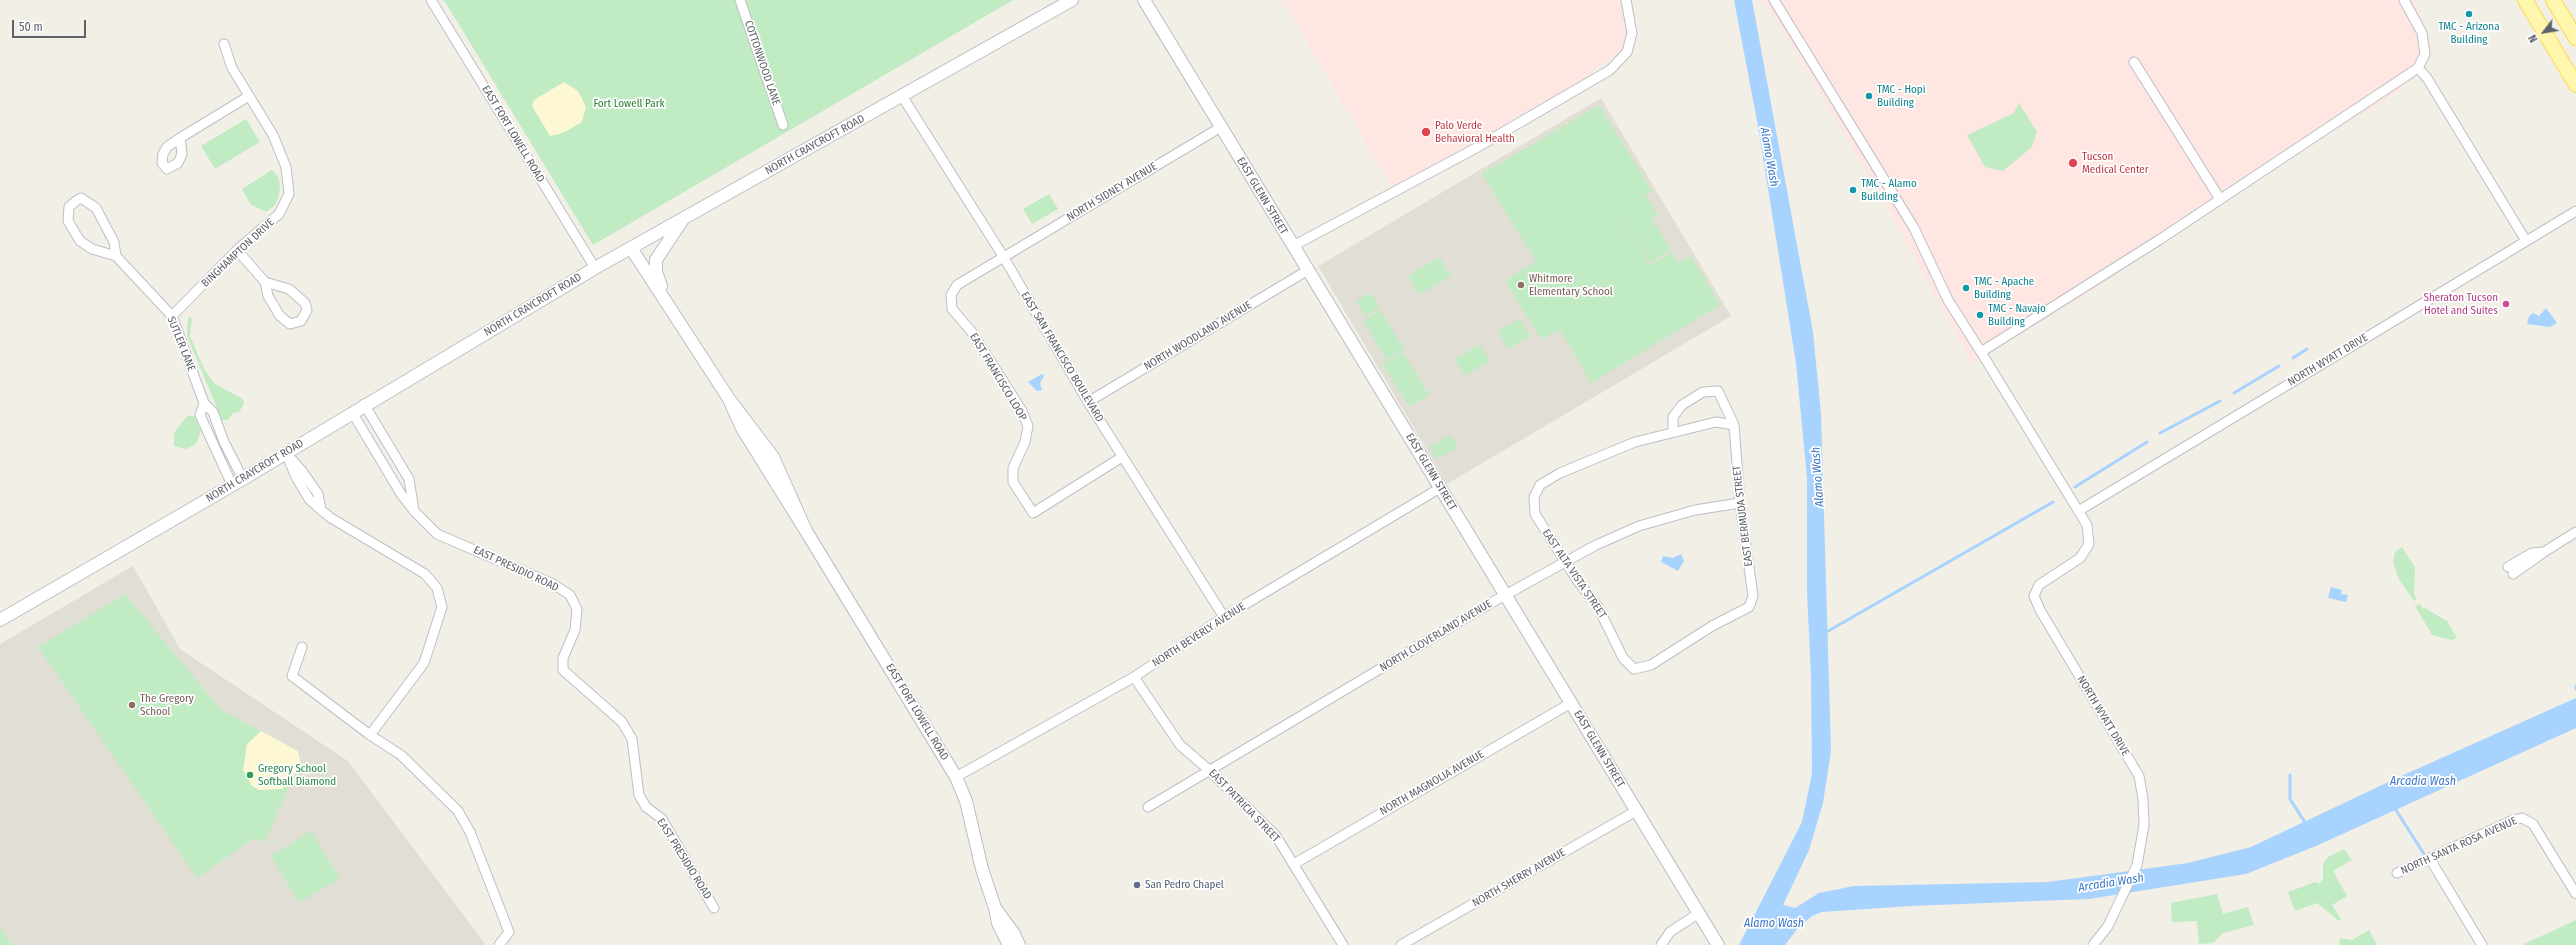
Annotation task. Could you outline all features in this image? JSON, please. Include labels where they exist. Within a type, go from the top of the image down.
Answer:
[{"type":"main road","points":[[2525,0],[2576,85]]},
{"type":"main road","points":[[2553,0],[2576,38]]},
{"type":"street","name":"EAST FORT LOWELL ROAD","points":[[431,0],[595,268]]},
{"type":"street","name":"COTTONWOOD LANE","points":[[740,0],[784,125]]},
{"type":"street","name":"NORTH CRAYCROFT ROAD","points":[[0,620],[232,485],[364,404],[595,268],[1072,0]]},
{"type":"street","name":"EAST GLENN STREET","points":[[1144,0],[1718,945]]},
{"type":"street","points":[[1293,246],[1476,148],[1610,70],[1627,52],[1632,33],[1626,0]]},
{"type":"street","name":"NORTH WYATT DRIVE","points":[[1774,0],[1914,228],[1948,300],[2080,510],[2087,525],[2089,544],[2080,558],[2039,585],[2034,596],[2040,610],[2139,776],[2143,799],[2144,825],[2137,865],[2121,900],[2094,945]]},
{"type":"street","points":[[1981,352],[2220,199],[2418,68],[2425,54],[2422,33],[2404,0]]},
{"type":"street","name":"BINGHAMPTON DRIVE","points":[[172,316],[237,250],[279,214],[289,194],[286,167],[273,135],[232,68],[224,44]]},
{"type":"street","points":[[2134,62],[2220,199]]},
{"type":"street","points":[[2418,68],[2427,78],[2526,241]]},
{"type":"street","points":[[180,138],[249,96]]},
{"type":"street","name":"EAST SAN FRANCISCO BOULEVARD","points":[[902,96],[1003,256],[1088,402],[1224,617]]},
{"type":"street","name":"NORTH SIDNEY AVENUE","points":[[1003,256],[1221,127]]},
{"type":"street","name":"SUTLER LANE","points":[[116,256],[114,242],[96,208],[87,200],[81,198],[76,201],[69,207],[68,221],[80,241],[92,249],[116,256],[172,316],[204,403],[213,412],[224,442],[242,479]]},
{"type":"street","name":"NORTH WYATT DRIVE","points":[[2080,510],[2576,211]]},
{"type":"street","points":[[668,304],[656,272],[656,260],[684,217]]},
{"type":"street","name":"EAST FORT LOWELL ROAD","points":[[631,248],[729,399],[742,428],[956,777],[966,801],[982,869],[995,908],[998,923],[1009,945]]},
{"type":"street","points":[[237,250],[265,282],[268,296],[280,316],[290,324],[301,321],[307,310],[305,303],[289,289],[265,282]]},
{"type":"street","name":"EAST FRANCISCO LOOP","points":[[1003,256],[957,285],[951,295],[952,309],[971,331],[1022,411],[1028,426],[1025,442],[1013,468],[1013,482],[1033,513],[1122,457]]},
{"type":"street","name":"NORTH WOODLAND AVENUE","points":[[1088,402],[1308,270]]},
{"type":"street","points":[[1718,391],[1734,424],[1716,422],[1673,432],[1673,416],[1682,405],[1703,392],[1718,391]]},
{"type":"street","name":"SUTLER LANE","points":[[204,403],[200,416],[232,485]]},
{"type":"street","points":[[364,404],[409,479],[415,512]]},
{"type":"street","name":"EAST PRESIDIO ROAD","points":[[352,412],[401,494],[415,512],[437,534],[553,584],[570,595],[577,609],[575,630],[563,658],[563,670],[622,722],[632,739],[639,795],[646,807],[662,819],[714,908]]},
{"type":"street","name":"EAST BERMUDA STREET","points":[[1634,669],[1651,665],[1712,626],[1749,607],[1754,596],[1740,503],[1734,424]]},
{"type":"street","name":"EAST ALTA VISTA STREET","points":[[1634,669],[1623,658],[1598,607],[1565,562],[1535,514],[1534,497],[1540,485],[1560,473],[1635,442],[1673,432]]},
{"type":"street","points":[[286,453],[309,499],[321,510],[331,518],[425,574],[437,588],[442,607],[424,662],[370,735]]},
{"type":"street","name":"NORTH BEVERLY AVENUE","points":[[956,777],[1134,677],[1224,617],[1440,488]]},
{"type":"street","name":"NORTH CLOVERLAND AVENUE","points":[[1148,807],[1505,595],[1565,562],[1639,526],[1694,510],[1740,503]]},
{"type":"street","points":[[2511,570],[2532,552],[2544,552],[2576,532]]},
{"type":"street","points":[[302,647],[292,676],[370,735],[401,754],[458,811],[470,832],[508,932],[499,945]]},
{"type":"street","name":"EAST PATRICIA STREET","points":[[1134,677],[1180,745],[1209,770],[1276,836],[1343,945]]},
{"type":"street","name":"NORTH MAGNOLIA AVENUE","points":[[1294,864],[1571,703]]},
{"type":"street","name":"NORTH SHERRY AVENUE","points":[[1401,945],[1636,811]]},
{"type":"street","name":"NORTH SANTA ROSA AVENUE","points":[[2397,873],[2511,821],[2522,818],[2533,824],[2576,894]]},
{"type":"street","points":[[2430,859],[2482,945]]},
{"type":"street","name":"EAST FORT LOWELL ROAD","points":[[995,908],[1014,934],[1019,945]]},
{"type":"street","points":[[1661,945],[1670,932],[1698,913]]},
{"type":"shaded area","name":"Palo Verde Behavioral Health","points":[[1283,0],[1620,0],[1626,31],[1622,50],[1581,81],[1392,188]]},
{"type":"shaded area","name":"Tucson Medical Center","points":[[1760,0],[2415,0],[2433,49],[2423,71],[2383,102],[2327,134],[2090,292],[1972,364],[1879,192],[1771,11]]},
{"type":"shaded area","name":"Whitmore Elementary School","points":[[1601,98],[1731,316],[1447,484],[1318,266]]},
{"type":"shaded area","name":"The Gregory School","points":[[133,566],[180,649],[348,761],[486,945],[0,945],[0,644]]},
{"type":"green space","name":"Fort Lowell Park","points":[[444,0],[1013,0],[593,245]]},
{"type":"green space","points":[[2019,103],[2037,132],[2032,147],[2003,171],[1985,167],[1967,135],[2014,113]]},
{"type":"green space","points":[[1599,105],[1652,191],[1636,201],[1647,196],[1658,215],[1652,219],[1671,250],[1650,263],[1618,212],[1649,265],[1672,253],[1678,263],[1691,256],[1720,305],[1591,383],[1560,330],[1541,339],[1505,281],[1536,261],[1482,174]]},
{"type":"green space","points":[[246,119],[260,142],[215,169],[201,146]]},
{"type":"green space","points":[[272,170],[278,176],[280,185],[279,196],[274,206],[266,212],[250,204],[242,189]]},
{"type":"green space","points":[[1049,194],[1058,209],[1032,224],[1023,209]]},
{"type":"green space","points":[[1439,257],[1451,276],[1419,295],[1408,276]]},
{"type":"green space","points":[[1371,293],[1380,307],[1365,316],[1356,301]]},
{"type":"green space","points":[[1380,310],[1404,349],[1387,360],[1363,321]]},
{"type":"green space","points":[[188,317],[192,318],[190,336],[204,369],[215,384],[243,399],[244,404],[239,412],[233,413],[228,420],[222,420],[187,336]]},
{"type":"green space","points":[[1519,319],[1530,336],[1508,349],[1498,331]]},
{"type":"green space","points":[[1479,344],[1490,361],[1465,376],[1455,359]]},
{"type":"green space","points":[[1403,352],[1429,395],[1409,407],[1383,364]]},
{"type":"green space","points":[[187,416],[194,416],[201,431],[196,444],[186,449],[174,446],[174,433]]},
{"type":"green space","points":[[1450,435],[1458,447],[1437,459],[1432,452],[1431,446]]},
{"type":"green space","points":[[2402,547],[2415,567],[2414,594],[2417,599],[2414,601],[2399,579],[2393,563],[2395,552]]},
{"type":"green space","points":[[125,594],[221,710],[298,751],[300,761],[265,842],[253,839],[197,878],[38,647]]},
{"type":"green space","points":[[2420,604],[2423,609],[2425,608],[2447,621],[2457,638],[2451,640],[2432,635],[2415,606]]},
{"type":"green space","points":[[311,831],[340,878],[299,903],[271,856]]},
{"type":"green space","points":[[2344,849],[2352,860],[2333,871],[2347,896],[2332,905],[2341,919],[2339,921],[2317,903],[2295,911],[2288,892],[2315,882],[2320,884],[2323,879],[2323,864],[2328,857]]},
{"type":"green space","points":[[2217,894],[2223,914],[2248,907],[2254,925],[2223,933],[2213,943],[2199,944],[2197,921],[2172,922],[2171,903]]},
{"type":"green space","points":[[2576,920],[2576,945],[2522,945]]},
{"type":"green space","points":[[0,926],[12,945],[0,945]]},
{"type":"green space","points":[[2369,930],[2377,945],[2339,945],[2340,938],[2352,940]]},
{"type":"sand","points":[[564,82],[578,91],[586,107],[582,122],[563,133],[550,136],[532,106],[534,100]]},
{"type":"sand","points":[[261,731],[298,751],[300,761],[292,780],[288,778],[283,789],[259,790],[252,786],[243,770],[247,744]]},
{"type":"water","points":[[1734,0],[1752,0],[1813,332],[1821,414],[1831,751],[1823,803],[1809,850],[1783,905],[1795,908],[1819,893],[1854,886],[2048,882],[2188,863],[2251,847],[2399,777],[2576,698],[2576,728],[2316,846],[2246,874],[2089,899],[1911,906],[1822,912],[1812,916],[1798,928],[1785,945],[1739,945],[1802,822],[1812,773],[1811,675],[1807,592],[1807,478],[1796,363],[1758,126]]},
{"type":"water","points":[[2546,308],[2557,323],[2550,327],[2527,324],[2529,316],[2533,313],[2539,316]]},
{"type":"water","points":[[1042,374],[1044,376],[1040,383],[1042,390],[1037,391],[1028,382]]},
{"type":"water","points":[[1681,554],[1684,561],[1678,571],[1661,562],[1663,556],[1673,558]]},
{"type":"water","points":[[2331,587],[2342,590],[2341,594],[2348,595],[2346,602],[2328,598]]},
{"type":"waterway","points":[[2293,358],[2307,349]]},
{"type":"waterway","points":[[2234,393],[2279,366]]},
{"type":"waterway","points":[[2160,433],[2220,401]]},
{"type":"waterway","points":[[2075,487],[2147,442]]},
{"type":"waterway","points":[[1823,634],[2053,502]]},
{"type":"waterway","points":[[2290,775],[2290,799],[2306,824]]},
{"type":"waterway","points":[[2394,807],[2424,854]]},
{"type":"place","name":"TMC - Arizona Building","points":[[2469,14]]},
{"type":"place","name":"TMC - Hopi Building","points":[[1869,96]]},
{"type":"place","name":"Palo Verde Behavioral Health","points":[[1426,132]]},
{"type":"place","name":"Tucson Medical Center","points":[[2073,163]]},
{"type":"place","name":"TMC - Alamo Building","points":[[1853,190]]},
{"type":"place","name":"Whitmore Elementary School","points":[[1521,285]]},
{"type":"place","name":"TMC - Apache Building","points":[[1966,288]]},
{"type":"place","name":"Sheraton Tucson Hotel and Suites","points":[[2506,304]]},
{"type":"place","name":"TMC - Navajo Building","points":[[1980,315]]},
{"type":"place","name":"The Gregory School","points":[[132,705]]},
{"type":"place","name":"Gregory School Softball Diamond","points":[[250,775]]},
{"type":"place","name":"San Pedro Chapel","points":[[1137,885]]},
{"type":"water label","name":"Alamo Wash","points":[[1769,157]]},
{"type":"water label","name":"Alamo Wash","points":[[1818,477]]},
{"type":"water label","name":"Arcadia Wash","points":[[2423,782]]},
{"type":"water label","name":"Arcadia Wash","points":[[2111,883]]},
{"type":"water label","name":"Alamo Wash","points":[[1774,924]]}]
